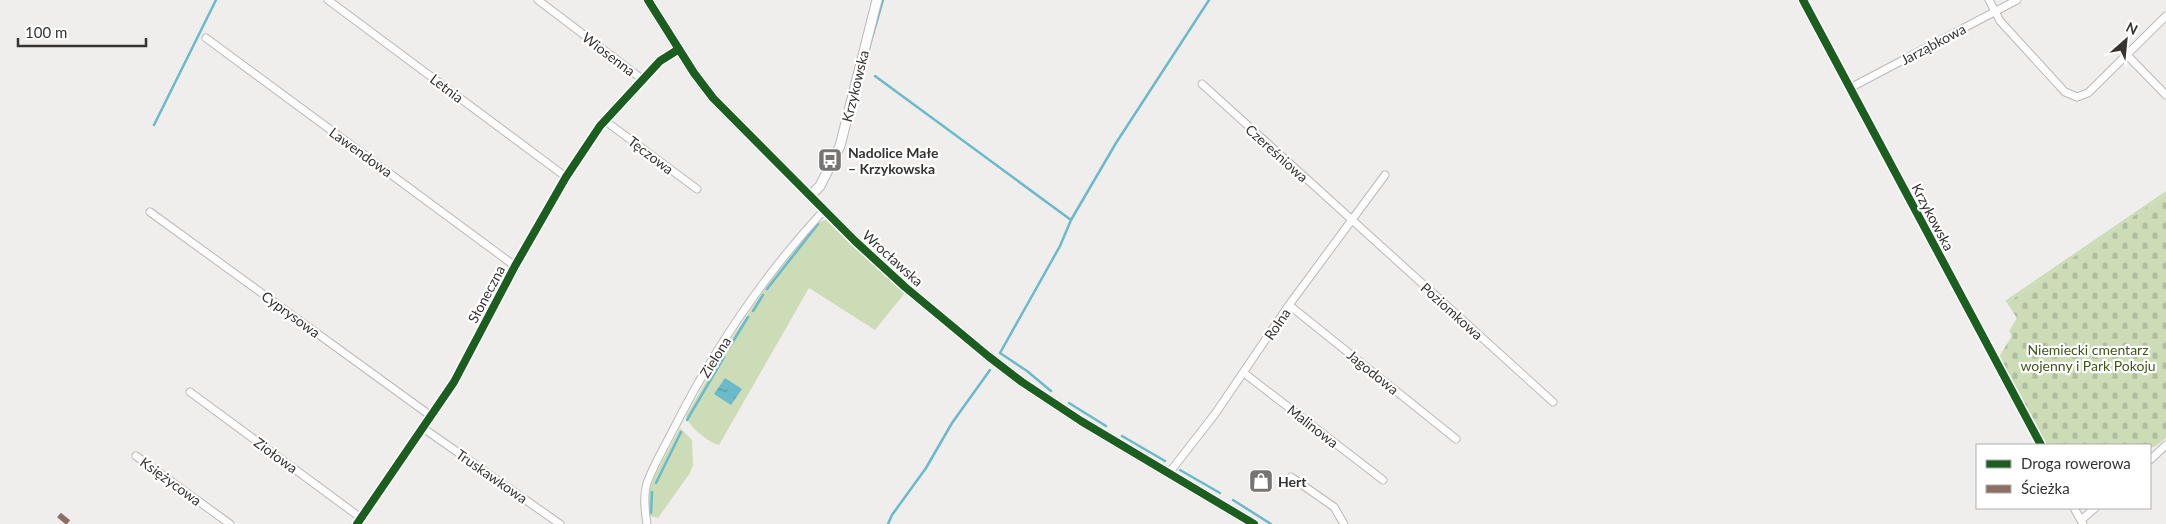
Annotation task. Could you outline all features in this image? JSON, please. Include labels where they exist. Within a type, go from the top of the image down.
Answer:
[{"type":"street","name":"Letnia","points":[[328,0],[566,177]]},
{"type":"street","name":"Wiosenna","points":[[538,0],[642,79],[660,61],[679,49]]},
{"type":"street","name":"Wrocławska","points":[[648,0],[709,92],[729,115],[855,241],[905,287],[1010,373],[1081,421],[1254,524]]},
{"type":"street","name":"Krzykowska","points":[[811,195],[820,186],[837,154],[877,0]]},
{"type":"street","name":"Krzykowska","points":[[1803,0],[2040,444]]},
{"type":"street","points":[[1989,0],[2000,21],[2066,92],[2077,97],[2088,93],[2166,16]]},
{"type":"street","name":"Jarząbkowa","points":[[1850,88],[2017,0]]},
{"type":"street","name":"Lawendowa","points":[[206,38],[515,266]]},
{"type":"street","points":[[2126,54],[2166,95]]},
{"type":"street","name":"Słoneczna","points":[[359,521],[454,382],[515,266],[566,177],[604,120],[642,79]]},
{"type":"street","name":"Czereśniowa","points":[[1202,84],[1352,221]]},
{"type":"street","name":"Tęczowa","points":[[604,120],[697,189]]},
{"type":"street","name":"Rolna","points":[[1172,475],[1289,305],[1385,176]]},
{"type":"street","name":"Zielona","points":[[647,524],[645,509],[647,484],[700,380],[759,289],[824,209]]},
{"type":"street","name":"Cyprysowa","points":[[150,212],[431,416]]},
{"type":"street","name":"Poziomkowa","points":[[1352,221],[1553,402]]},
{"type":"street","name":"Jagodowa","points":[[1289,305],[1456,439]]},
{"type":"street","name":"Malinowa","points":[[1244,373],[1383,480]]},
{"type":"street","name":"Ziołowa","points":[[190,392],[359,521]]},
{"type":"street","name":"Truskawkowa","points":[[423,428],[560,524]]},
{"type":"street","points":[[2151,459],[2166,445]]},
{"type":"street","name":"Księżycowa","points":[[136,456],[230,524]]},
{"type":"street","points":[[1291,477],[1334,507],[1344,524]]},
{"type":"street","points":[[2075,509],[2082,522],[2094,509]]},
{"type":"green space","points":[[2166,191],[2166,194],[2007,303],[2005,301]]},
{"type":"green space","name":"Niemiecki cmentarz wojenny i Park Pokoju","points":[[2166,194],[2166,438],[2151,448],[2151,444],[2046,444],[1999,357],[2012,336],[2009,331],[2017,318],[2007,303]]},
{"type":"green space","points":[[828,220],[848,241],[904,291],[904,294],[875,330],[809,288],[719,445],[695,429],[686,416],[725,348],[765,289],[814,225]]},
{"type":"green space","points":[[680,428],[692,440],[693,465],[690,473],[658,518],[650,516],[649,492],[654,477]]},
{"type":"water","points":[[725,378],[742,389],[731,405],[714,394]]},
{"type":"waterway","points":[[154,125],[216,0]]},
{"type":"waterway","points":[[867,55],[883,0]]},
{"type":"waterway","points":[[1051,391],[1027,371],[1000,353],[1060,246],[1071,220],[1116,143],[1209,0]]},
{"type":"waterway","points":[[875,76],[1071,220]]},
{"type":"waterway","points":[[767,289],[818,224]]},
{"type":"waterway","points":[[753,311],[763,295]]},
{"type":"waterway","points":[[729,348],[748,317]]},
{"type":"waterway","points":[[687,420],[724,357]]},
{"type":"waterway","points":[[888,524],[892,515],[926,468],[952,423],[990,370]]},
{"type":"waterway","points":[[1069,403],[1106,426]]},
{"type":"waterway","points":[[656,483],[681,432]]},
{"type":"waterway","points":[[1122,436],[1165,461]]},
{"type":"waterway","points":[[1180,470],[1220,493]]},
{"type":"waterway","points":[[651,513],[652,492]]},
{"type":"waterway","points":[[1233,500],[1271,524]]},
{"type":"marked path","points":[[59,515],[70,524]]},
{"type":"cycle path","points":[[648,0],[694,73],[713,98],[855,241],[905,287],[1022,382],[1081,421],[1254,524]]},
{"type":"cycle path","points":[[1803,0],[2040,444]]},
{"type":"cycle path","points":[[357,524],[454,382],[515,266],[566,177],[600,126],[660,61],[679,49]]},
{"type":"place","name":"Nadolice Małe – Krzykowska","points":[[830,160]]},
{"type":"place","name":"Hert","points":[[1261,481]]}]
